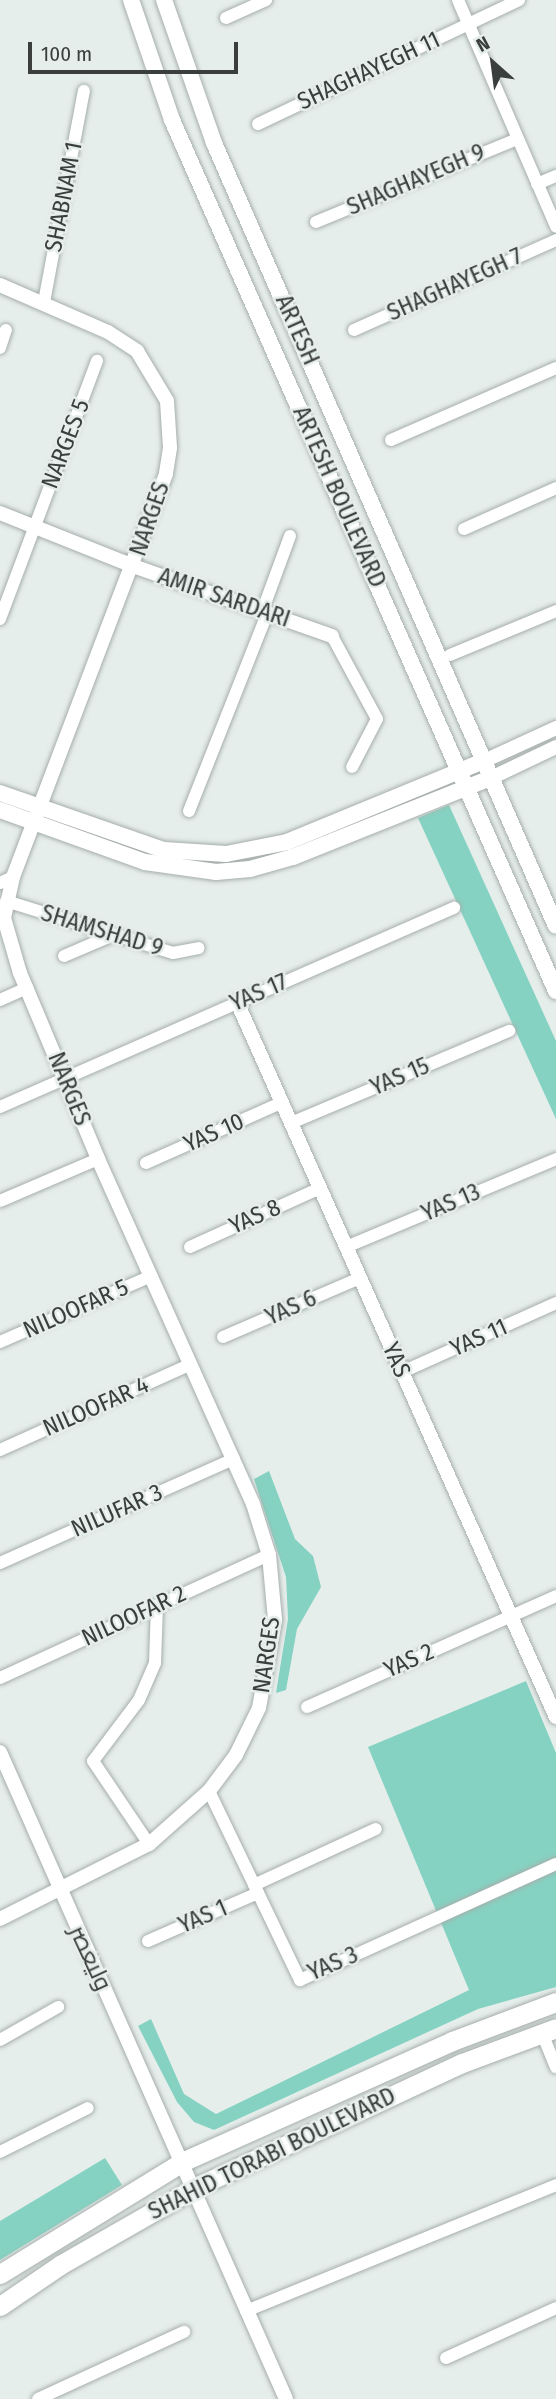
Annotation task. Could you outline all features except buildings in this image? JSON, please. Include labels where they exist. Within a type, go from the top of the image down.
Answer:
[{"type":"main road","name":"ARTESH BOULEVARD","points":[[131,0],[172,120],[556,991]]},
{"type":"main road","name":"ARTESH","points":[[164,0],[214,143],[556,926]]},
{"type":"main road","points":[[87,832],[173,852],[241,852],[287,842],[484,761]]},
{"type":"main road","points":[[0,793],[38,815],[182,870],[250,869],[293,857],[491,778]]},
{"type":"main road","points":[[0,810],[38,815]]},
{"type":"main road","name":"SHAHID TORABI BOULEVARD","points":[[0,2274],[184,2161],[452,2041],[556,2002]]},
{"type":"main road","name":"SHAHID TORABI BOULEVARD","points":[[0,2306],[60,2265],[196,2187],[462,2063],[549,2030]]},
{"type":"street","points":[[226,18],[266,0]]},
{"type":"street","points":[[458,0],[556,227]]},
{"type":"street","name":"SHAGHAYEGH 11","points":[[258,124],[519,0]]},
{"type":"street","name":"SHABNAM 1","points":[[44,302],[84,91]]},
{"type":"street","name":"SHAGHAYEGH 9","points":[[316,222],[517,139]]},
{"type":"street","points":[[537,184],[556,176]]},
{"type":"street","name":"SHAGHAYEGH 7","points":[[354,330],[556,240]]},
{"type":"street","name":"NARGES","points":[[0,285],[44,302],[137,351],[167,401],[170,448],[166,474],[38,815],[6,880],[7,937],[97,1159],[234,1459],[269,1555],[275,1620],[259,1707],[236,1755],[209,1791],[149,1844],[60,1892],[0,1919]]},
{"type":"street","points":[[0,348],[6,330]]},
{"type":"street","name":"NARGES 5","points":[[0,619],[97,361]]},
{"type":"street","points":[[391,440],[556,368]]},
{"type":"street","points":[[464,529],[556,488]]},
{"type":"street","name":"AMIR SARDARI","points":[[0,513],[133,566],[332,636]]},
{"type":"street","points":[[189,811],[265,613],[290,536]]},
{"type":"street","points":[[450,655],[556,611]]},
{"type":"street","points":[[332,636],[377,719],[352,767]]},
{"type":"street","points":[[484,761],[556,728]]},
{"type":"street","points":[[491,778],[556,747]]},
{"type":"street","name":"SHAMSHAD 9","points":[[6,901],[173,953],[198,948]]},
{"type":"street","name":"YAS 17","points":[[0,1107],[454,908]]},
{"type":"street","points":[[64,956],[113,934]]},
{"type":"street","points":[[0,1000],[27,988]]},
{"type":"street","name":"YAS","points":[[237,1002],[556,1717]]},
{"type":"street","name":"YAS 15","points":[[291,1123],[509,1031]]},
{"type":"street","name":"YAS 10","points":[[146,1163],[281,1102]]},
{"type":"street","points":[[0,1201],[97,1159]]},
{"type":"street","name":"YAS 13","points":[[346,1247],[556,1159]]},
{"type":"street","name":"YAS 8","points":[[190,1247],[320,1188]]},
{"type":"street","name":"NILOOFAR 5","points":[[0,1342],[151,1276]]},
{"type":"street","name":"YAS 6","points":[[223,1338],[360,1278]]},
{"type":"street","name":"YAS 11","points":[[402,1372],[556,1303]]},
{"type":"street","name":"NILOOFAR 4","points":[[0,1450],[191,1364]]},
{"type":"street","name":"NILUFAR 3","points":[[0,1563],[234,1459]]},
{"type":"street","name":"NILOOFAR 2","points":[[0,1678],[269,1555]]},
{"type":"street","name":"YAS 2","points":[[307,1707],[556,1596]]},
{"type":"street","points":[[149,1844],[93,1761],[139,1700],[155,1663],[157,1605]]},
{"type":"street","name":"ولیعصر","points":[[0,1752],[60,1892],[196,2187],[246,2311],[286,2399]]},
{"type":"street","name":"YAS 3","points":[[209,1791],[300,1980],[556,1864]]},
{"type":"street","points":[[256,1889],[376,1829]]},
{"type":"street","name":"YAS 1","points":[[148,1941],[256,1889]]},
{"type":"street","points":[[0,2040],[58,2007]]},
{"type":"street","points":[[549,2030],[556,2067]]},
{"type":"street","points":[[0,2152],[88,2108]]},
{"type":"street","points":[[246,2311],[556,2185]]},
{"type":"street","points":[[446,2358],[556,2308]]},
{"type":"street","points":[[38,2399],[184,2332]]},
{"type":"green space","points":[[449,805],[556,1041],[556,1119],[418,818]]},
{"type":"green space","points":[[269,1471],[295,1539],[313,1556],[321,1587],[297,1629],[286,1690],[276,1693],[288,1619],[286,1577],[254,1479]]},
{"type":"green space","points":[[526,1681],[556,1753],[556,1987],[478,2009],[214,2130],[194,2122],[177,2102],[138,2026],[151,2019],[184,2094],[216,2114],[469,1990],[368,1747]]},
{"type":"green space","points":[[105,2158],[122,2185],[0,2260],[0,2221]]}]
